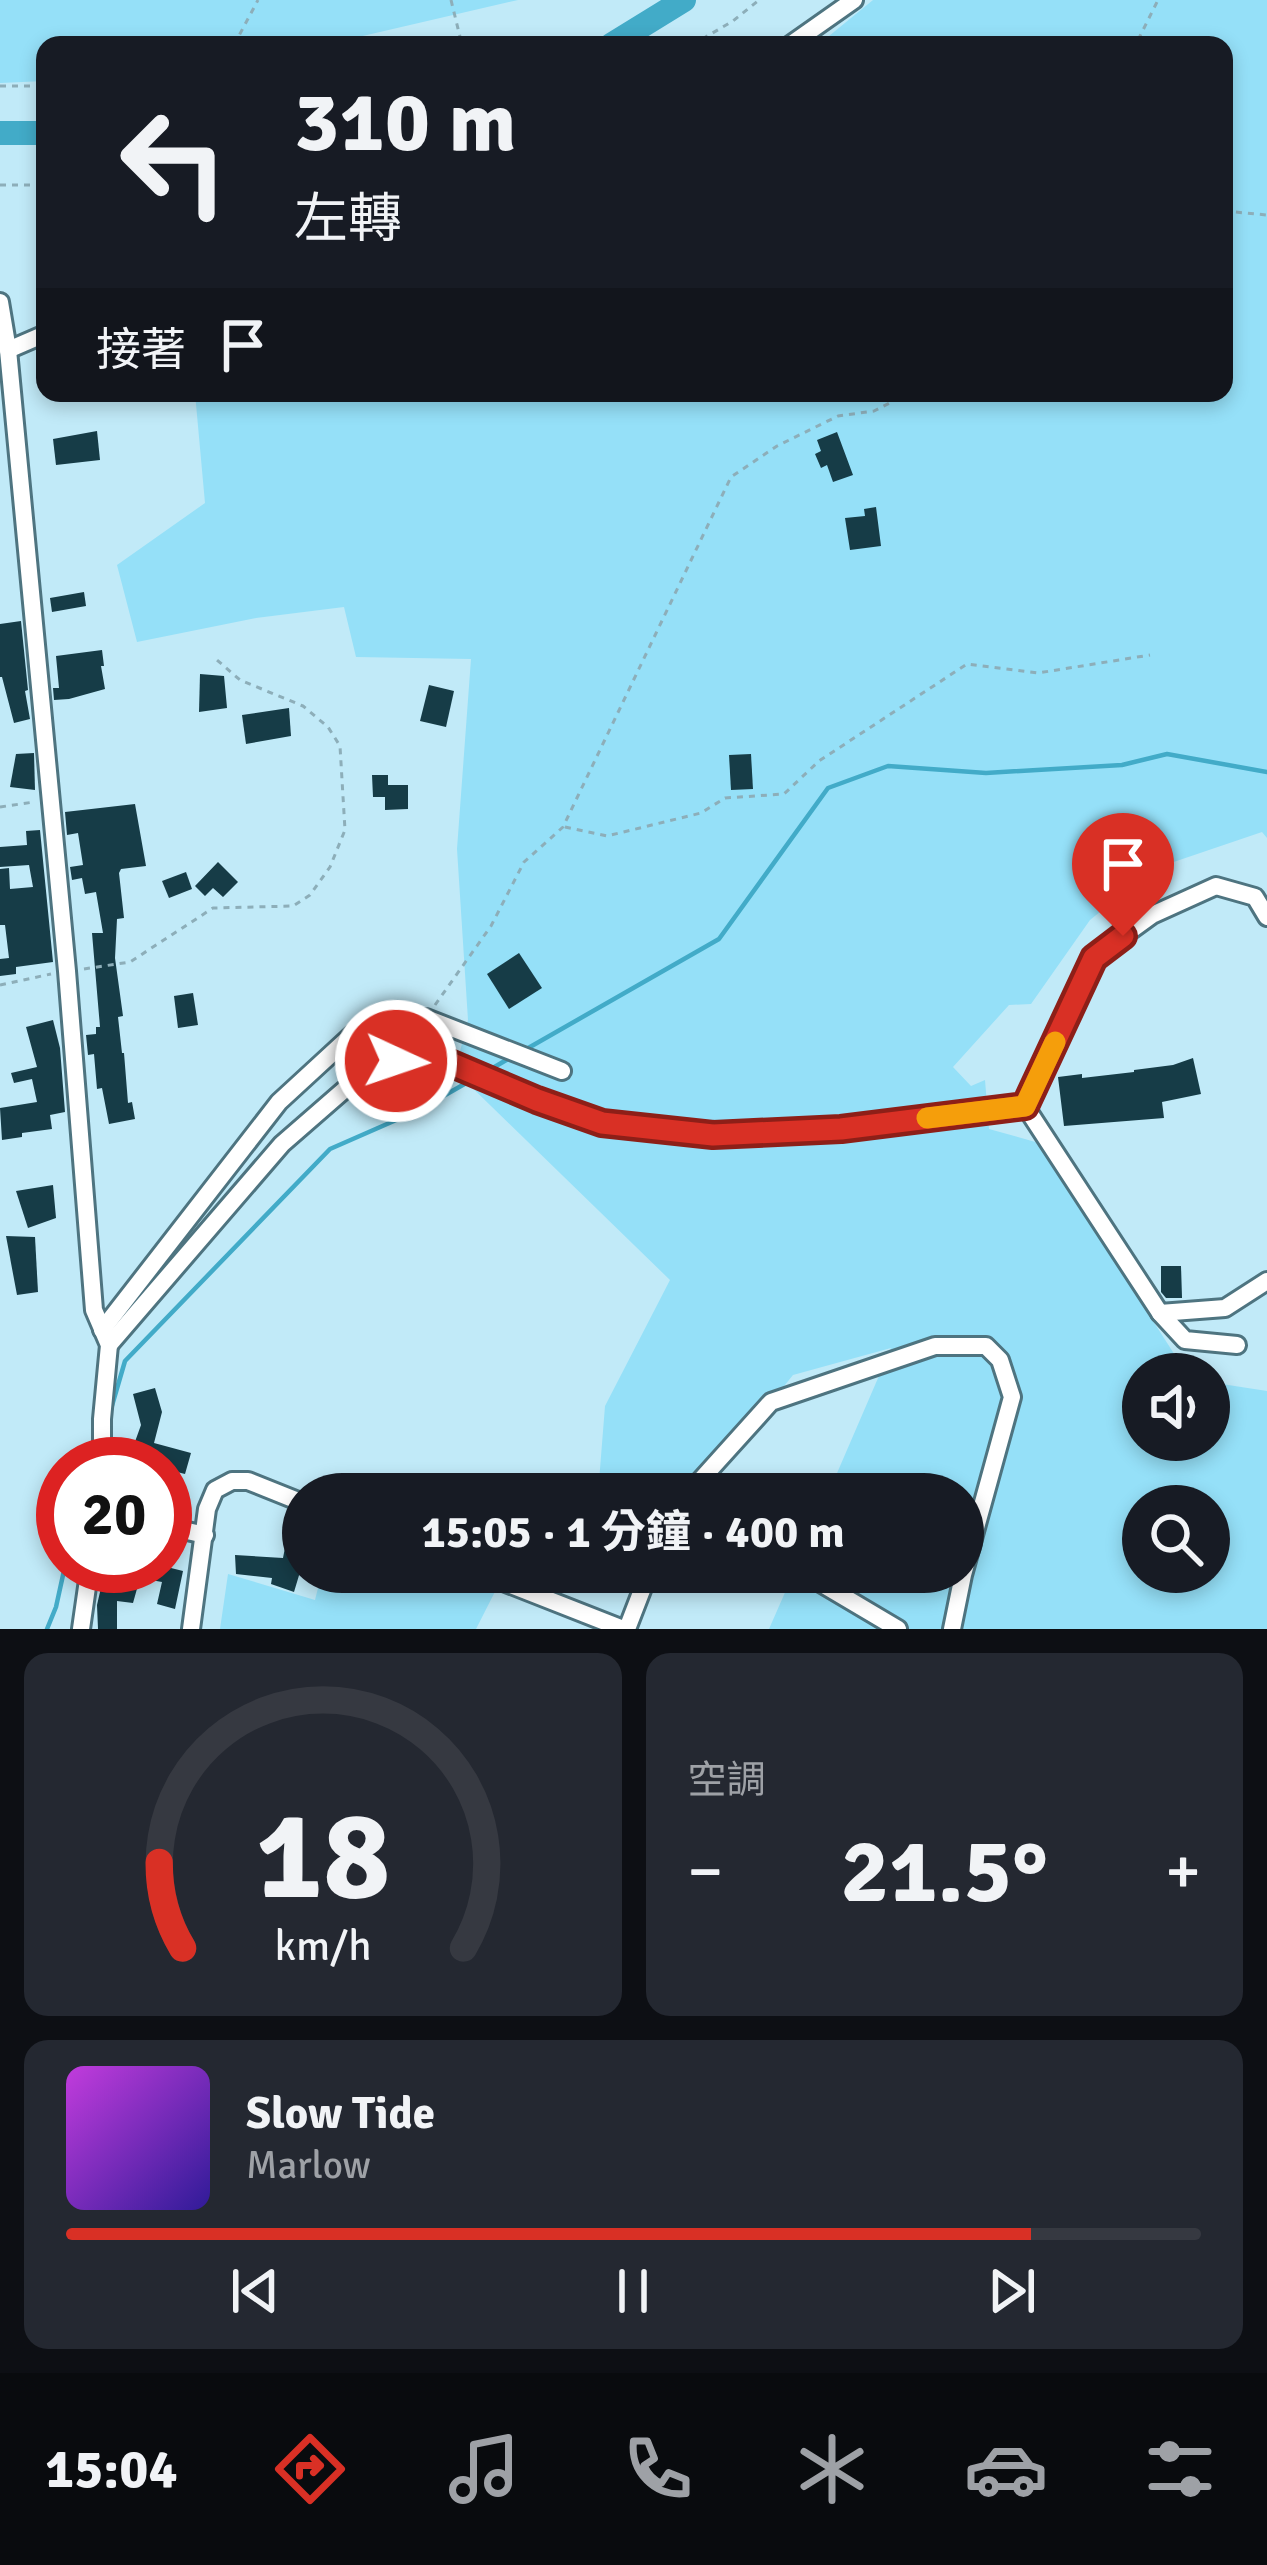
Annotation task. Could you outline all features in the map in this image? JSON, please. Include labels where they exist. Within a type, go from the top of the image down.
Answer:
[{"type":"street","points":[[803,36],[854,0]]},
{"type":"street","points":[[0,302],[68,971],[94,1310],[105,1337],[102,1437]]},
{"type":"street","points":[[6,360],[36,340]]},
{"type":"street","points":[[1025,1106],[1094,958],[1152,915],[1216,886],[1255,897],[1267,917]]},
{"type":"street","points":[[105,1337],[279,1102],[354,1033],[426,1018],[562,1071]]},
{"type":"street","points":[[105,1337],[282,1144],[367,1070],[424,1052],[602,1123],[713,1135],[841,1129],[1025,1106]]},
{"type":"street","points":[[1025,1106],[1160,1313],[1185,1340],[1237,1345]]},
{"type":"street","points":[[1160,1313],[1225,1308],[1267,1280]]},
{"type":"street","points":[[707,1473],[771,1402],[935,1346],[986,1346],[1000,1360],[1012,1397],[984,1499]]},
{"type":"street","points":[[191,1629],[207,1509],[215,1490],[232,1481],[248,1481],[282,1495]]},
{"type":"street","points":[[192,1532],[205,1535]]},
{"type":"street","points":[[81,1629],[86,1593]]},
{"type":"street","points":[[532,1593],[625,1629],[640,1593]]},
{"type":"street","points":[[837,1593],[898,1629]]},
{"type":"street","points":[[952,1629],[959,1593]]},
{"type":"path","points":[[238,36],[258,0]]},
{"type":"path","points":[[451,0],[460,36]]},
{"type":"path","points":[[707,36],[759,0]]},
{"type":"path","points":[[1140,36],[1158,0]]},
{"type":"path","points":[[0,86],[36,86]]},
{"type":"path","points":[[0,185],[36,185]]},
{"type":"path","points":[[1233,212],[1267,215]]},
{"type":"path","points":[[426,1018],[491,926],[524,862],[563,826],[731,477],[777,446],[838,416],[874,411],[892,402]]},
{"type":"path","points":[[563,826],[607,836],[701,814],[725,798],[784,794],[819,760],[967,664],[1038,673],[1150,655]]},
{"type":"path","points":[[0,986],[130,962],[213,908],[293,906],[310,896],[330,867],[345,830],[340,746],[328,727],[303,706],[240,680],[217,660]]},
{"type":"path","points":[[0,807],[50,799]]},
{"type":"shaded area","points":[[0,0],[518,0],[363,36],[36,36],[36,81],[0,83]]},
{"type":"shaded area","points":[[873,0],[1267,0],[1267,838],[1262,832],[1153,869],[1090,920],[1031,1004],[1009,1005],[953,1067],[971,1086],[985,1080],[989,1129],[1039,1143],[1174,1353],[1122,1353],[1122,1461],[1230,1461],[1230,1385],[1267,1391],[1267,1629],[769,1629],[785,1593],[984,1593],[984,1473],[837,1473],[891,1348],[793,1375],[714,1473],[600,1473],[605,1406],[670,1280],[455,1071],[468,1020],[457,849],[471,659],[356,657],[344,607],[256,618],[137,642],[117,565],[205,503],[196,402],[1233,402],[1233,36],[829,36]]},
{"type":"shaded area","points":[[228,1574],[315,1600],[317,1593],[494,1593],[476,1629],[220,1629]]},
{"type":"building","points":[[97,431],[100,460],[56,465],[53,439]]},
{"type":"building","points":[[837,432],[853,475],[833,482],[827,465],[821,468],[815,454],[821,451],[817,440]]},
{"type":"building","points":[[876,507],[881,546],[850,550],[845,518],[865,516],[864,509]]},
{"type":"building","points":[[84,592],[86,606],[52,612],[50,598]]},
{"type":"building","points":[[21,621],[30,719],[14,723],[0,677],[0,624]]},
{"type":"building","points":[[102,650],[105,689],[54,700],[53,688],[59,688],[56,656]]},
{"type":"building","points":[[200,674],[224,676],[227,708],[199,712]]},
{"type":"building","points":[[429,685],[454,691],[446,727],[420,721]]},
{"type":"building","points":[[289,708],[291,736],[246,744],[242,715]]},
{"type":"building","points":[[34,753],[35,790],[10,787],[16,754]]},
{"type":"building","points":[[751,754],[753,789],[731,790],[729,755]]},
{"type":"building","points":[[372,775],[388,775],[388,785],[408,785],[408,809],[385,810],[385,797],[373,797]]},
{"type":"building","points":[[135,804],[146,866],[119,873],[124,918],[117,919],[115,958],[128,1103],[132,1102],[135,1119],[109,1124],[86,1035],[96,1034],[100,1027],[92,933],[103,933],[96,892],[85,894],[82,878],[72,880],[70,867],[83,865],[78,833],[67,835],[65,812]]},
{"type":"building","points":[[40,830],[53,962],[16,967],[16,974],[0,976],[0,959],[9,958],[5,925],[0,925],[0,869],[9,868],[10,889],[33,887],[29,865],[0,867],[0,847],[27,845],[26,831]]},
{"type":"building","points":[[218,862],[238,882],[223,897],[213,888],[205,896],[195,886]]},
{"type":"building","points":[[186,872],[192,889],[169,898],[162,881]]},
{"type":"building","points":[[519,953],[542,988],[509,1009],[487,974]]},
{"type":"building","points":[[193,993],[198,1025],[178,1028],[174,996]]},
{"type":"building","points":[[53,1020],[65,1112],[50,1115],[52,1129],[2,1140],[0,1108],[37,1102],[32,1079],[14,1083],[11,1073],[37,1067],[26,1027]]},
{"type":"building","points":[[1193,1058],[1201,1094],[1162,1102],[1164,1118],[1064,1126],[1058,1077],[1134,1072]]},
{"type":"building","points":[[53,1185],[56,1218],[28,1228],[16,1191]]},
{"type":"building","points":[[6,1236],[35,1237],[38,1292],[17,1295]]},
{"type":"building","points":[[1161,1266],[1181,1266],[1182,1298],[1166,1298],[1161,1292]]},
{"type":"building","points":[[155,1388],[162,1412],[156,1437],[137,1437],[141,1425],[133,1394]]},
{"type":"building","points":[[235,1555],[282,1558],[282,1588],[271,1584],[272,1578],[236,1574]]},
{"type":"building","points":[[100,1593],[136,1593],[133,1603],[117,1601],[117,1629],[98,1629]]},
{"type":"building","points":[[160,1593],[178,1593],[175,1609],[157,1604]]},
{"type":"waterway","points":[[626,36],[684,0]]},
{"type":"waterway","points":[[0,133],[36,133]]},
{"type":"waterway","points":[[523,1051],[719,939],[828,788],[888,766],[986,773],[1122,765],[1167,754],[1267,772]]},
{"type":"waterway","points":[[491,1069],[513,1056]]},
{"type":"waterway","points":[[111,1409],[125,1361],[330,1149],[419,1110],[468,1082]]},
{"type":"waterway","points":[[47,1629],[59,1593]]},
{"type":"slow traffic","points":[[927,1118],[1025,1106],[1055,1042]]},
{"type":"route","points":[[396,1061],[424,1052],[602,1123],[713,1135],[841,1129],[1025,1106],[1094,958],[1123,936]]}]
